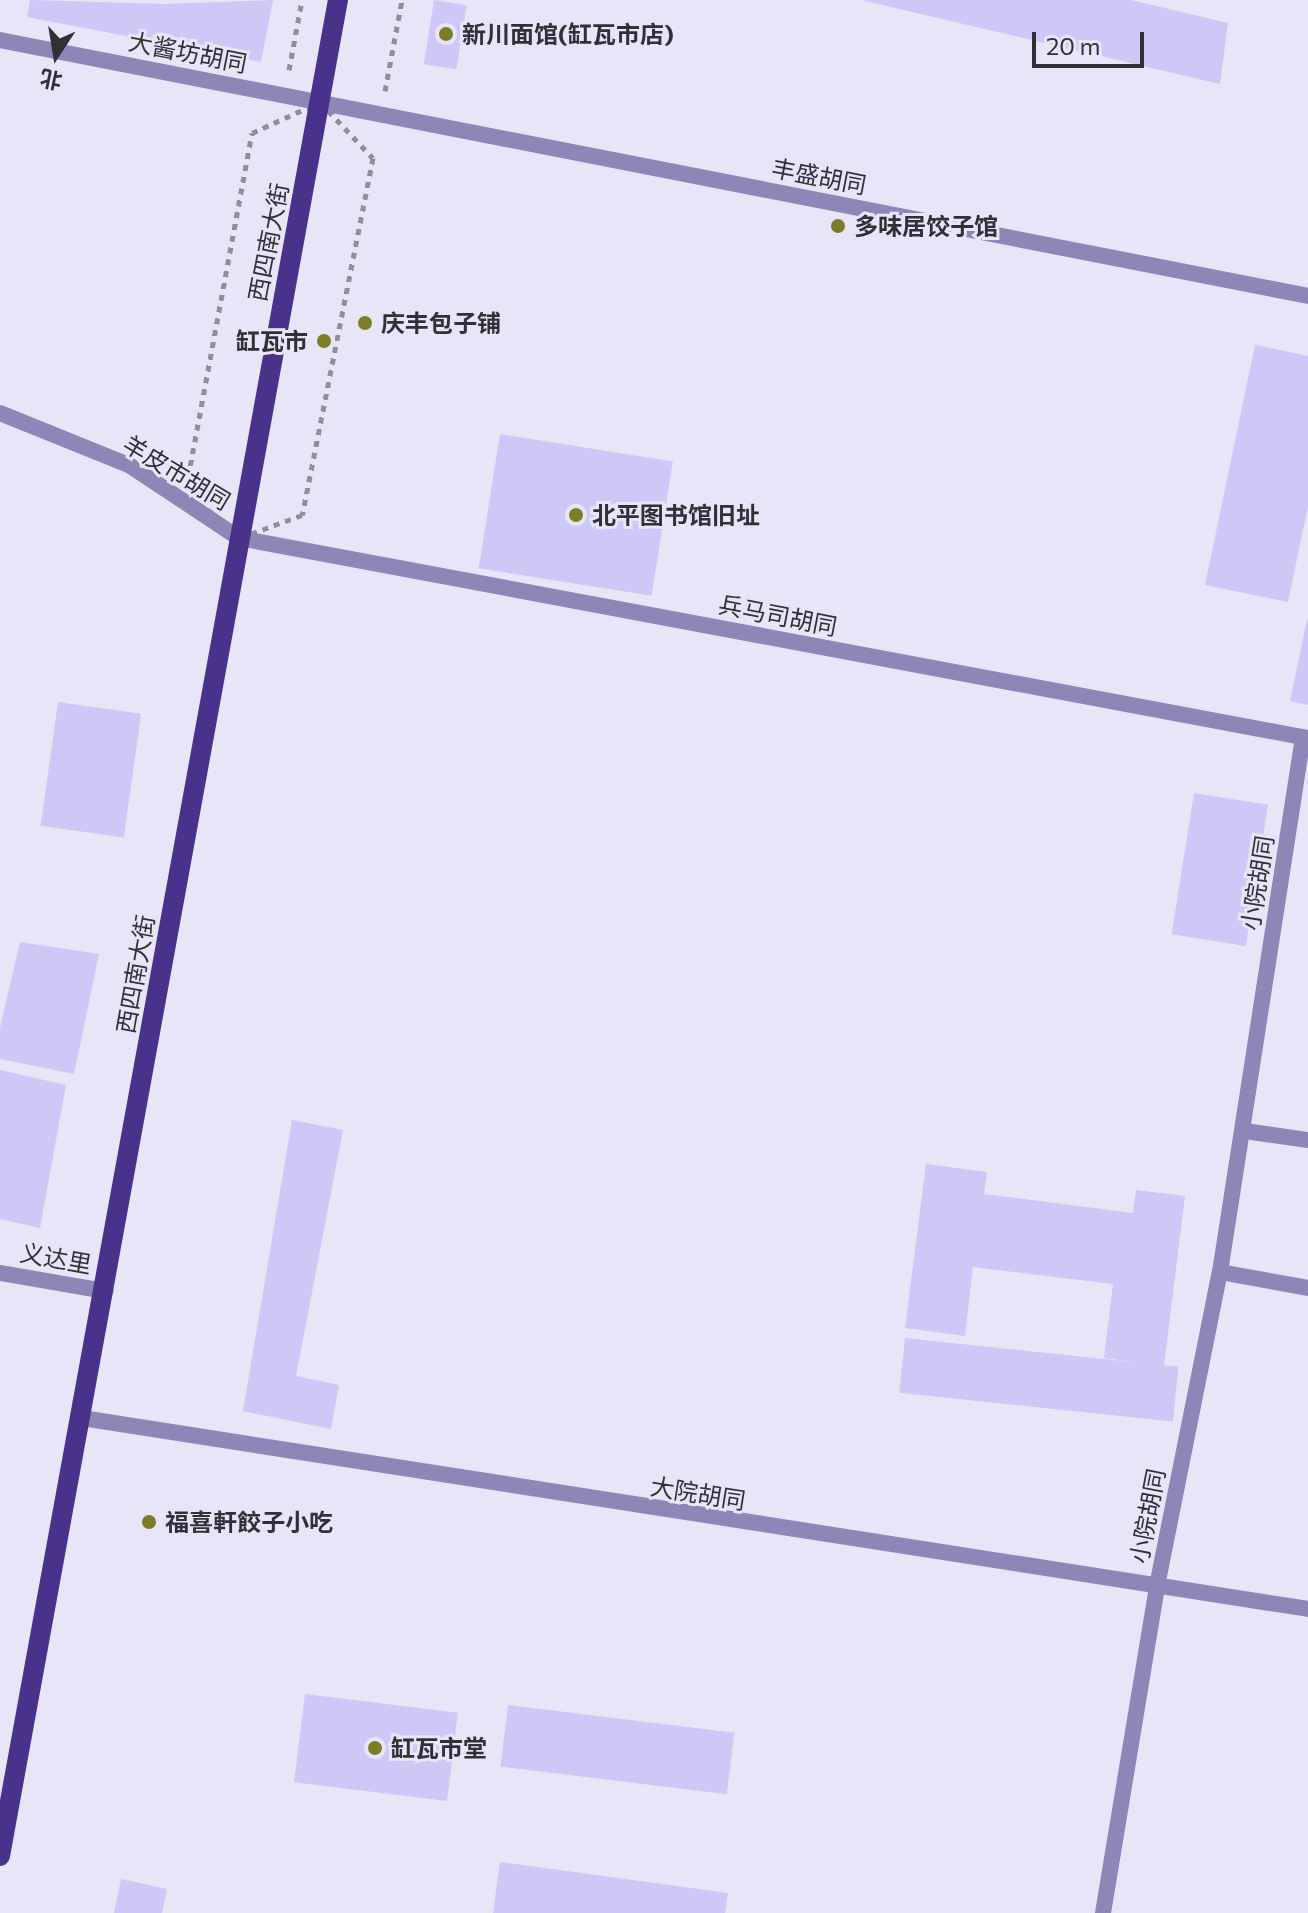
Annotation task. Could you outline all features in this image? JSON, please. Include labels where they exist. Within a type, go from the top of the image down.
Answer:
[{"type":"main road","name":"西四南大街","points":[[0,1856],[5,1804],[82,1418],[338,0]]},
{"type":"street","name":"大酱坊胡同","points":[[0,40],[320,102]]},
{"type":"street","name":"丰盛胡同","points":[[320,102],[1308,296]]},
{"type":"street","name":"羊皮市胡同","points":[[0,413],[129,465],[239,538]]},
{"type":"street","name":"兵马司胡同","points":[[239,538],[1305,738]]},
{"type":"street","name":"小院胡同","points":[[1103,1913],[1158,1581],[1220,1272],[1305,738]]},
{"type":"street","points":[[1244,1131],[1308,1140]]},
{"type":"street","points":[[1220,1272],[1308,1288]]},
{"type":"street","name":"义达里","points":[[0,1273],[105,1291]]},
{"type":"street","name":"大院胡同","points":[[82,1418],[781,1530],[1158,1581],[1308,1609]]},
{"type":"path","points":[[278,121],[302,0]]},
{"type":"path","points":[[373,158],[320,102],[252,133],[186,489],[239,538],[302,515],[373,158],[402,0]]},
{"type":"building","points":[[30,0],[165,4],[273,0],[261,62],[27,17]]},
{"type":"building","name":"新川面馆(缸瓦市店)","points":[[434,0],[467,5],[456,69],[424,64]]},
{"type":"building","points":[[861,0],[1131,0],[1228,23],[1220,84]]},
{"type":"building","points":[[1255,345],[1308,356],[1308,506],[1288,602],[1205,585]]},
{"type":"building","name":"北平图书馆旧址","points":[[500,434],[673,461],[652,596],[479,568]]},
{"type":"building","points":[[1308,620],[1308,705],[1290,701]]},
{"type":"building","points":[[58,702],[141,714],[124,837],[41,826]]},
{"type":"building","points":[[1194,793],[1268,805],[1246,946],[1172,934]]},
{"type":"building","points":[[20,942],[99,954],[74,1074],[0,1059],[0,1028]]},
{"type":"building","points":[[0,1070],[66,1085],[40,1228],[0,1219]]},
{"type":"building","points":[[292,1120],[343,1130],[296,1376],[339,1385],[331,1429],[243,1411]]},
{"type":"building","points":[[926,1164],[987,1172],[984,1194],[1133,1213],[1136,1190],[1185,1196],[1164,1366],[1104,1358],[1113,1284],[973,1267],[965,1336],[905,1328]]},
{"type":"building","points":[[905,1338],[1178,1367],[1173,1421],[899,1393]]},
{"type":"building","name":"缸瓦市堂","points":[[305,1694],[458,1713],[447,1801],[294,1782]]},
{"type":"building","points":[[508,1705],[734,1733],[727,1794],[500,1767]]},
{"type":"building","points":[[500,1862],[728,1893],[725,1913],[493,1913]]},
{"type":"building","points":[[121,1879],[167,1889],[162,1913],[114,1913]]},
{"type":"place","name":"新川面馆(缸瓦市店)","points":[[446,34]]},
{"type":"place","name":"多味居饺子馆","points":[[838,226]]},
{"type":"place","name":"庆丰包子铺","points":[[365,323]]},
{"type":"place","name":"缸瓦市","points":[[324,341]]},
{"type":"place","name":"北平图书馆旧址","points":[[576,515]]},
{"type":"place","name":"福喜軒餃子小吃","points":[[149,1522]]},
{"type":"place","name":"缸瓦市堂","points":[[375,1748]]}]
